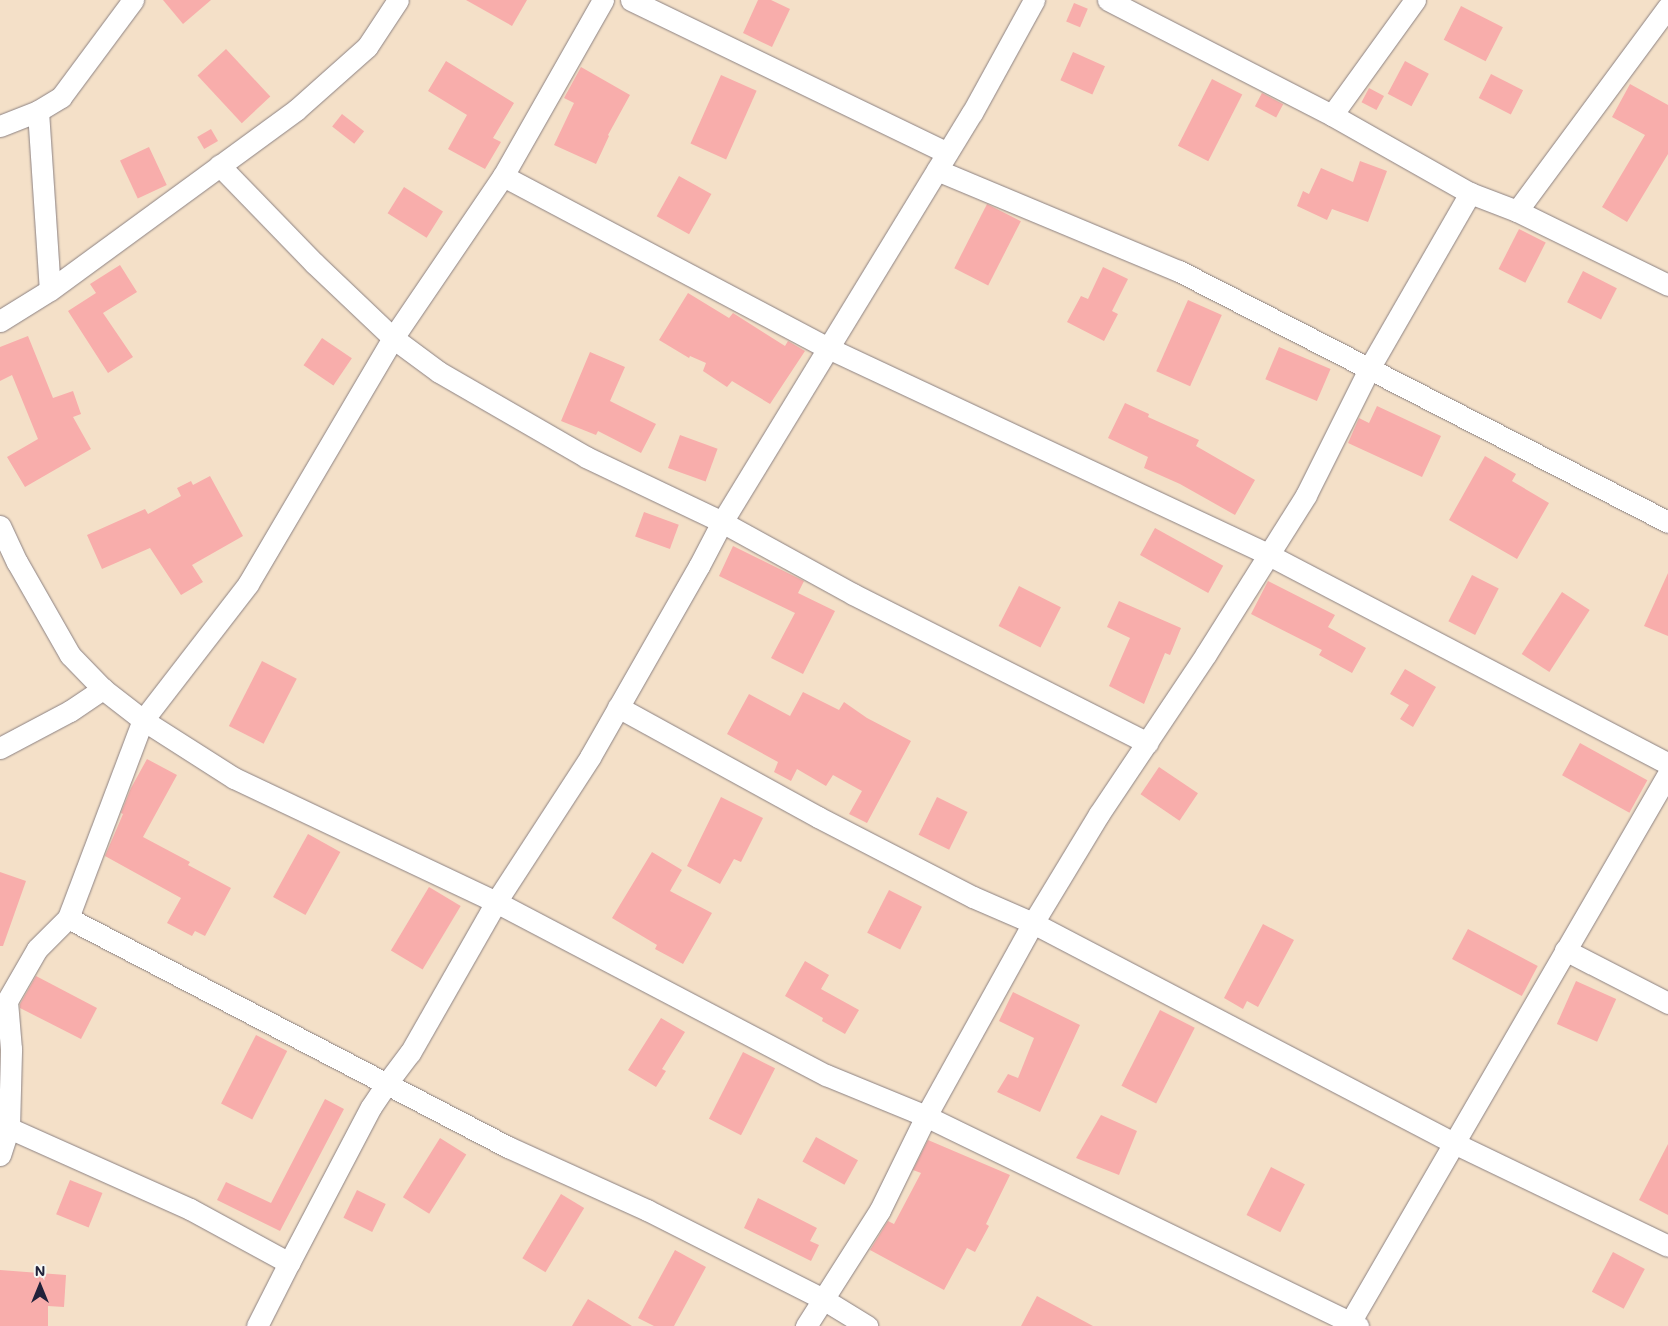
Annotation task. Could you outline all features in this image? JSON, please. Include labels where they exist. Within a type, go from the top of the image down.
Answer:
[{"type":"street","points":[[0,126],[38,111],[61,97],[133,0]]},
{"type":"street","points":[[0,321],[50,290],[296,110],[367,47],[398,0]]},
{"type":"street","points":[[0,1155],[9,1128],[11,1049],[4,1002],[37,949],[68,918],[143,720],[248,584],[393,338],[503,176],[603,0]]},
{"type":"street","points":[[631,0],[942,162],[1179,271],[1370,367],[1668,522]]},
{"type":"street","points":[[257,1326],[371,1108],[387,1082],[410,1053],[496,902],[590,757],[722,522],[942,162],[1034,0]]},
{"type":"street","points":[[1332,115],[1415,0]]},
{"type":"street","points":[[1116,2],[1332,115],[1470,193],[1518,211],[1668,285]]},
{"type":"street","points":[[1518,211],[1668,7]]},
{"type":"street","points":[[38,111],[50,290]]},
{"type":"street","points":[[219,166],[314,263],[393,338],[439,372],[586,457],[722,522],[853,594],[1148,743]]},
{"type":"street","points":[[503,176],[828,348],[1269,555],[1668,764]]},
{"type":"street","points":[[806,1326],[880,1210],[926,1116],[1033,924],[1099,814],[1148,743],[1306,495],[1370,367],[1470,193]]},
{"type":"street","points":[[0,526],[9,566],[70,655],[103,689],[143,720],[234,778],[496,902],[826,1075],[926,1116],[1352,1325],[1454,1142],[1668,774]]},
{"type":"street","points":[[0,748],[70,711],[103,689]]},
{"type":"street","points":[[618,707],[818,817],[973,897],[1033,924],[1454,1142],[1668,1246]]},
{"type":"street","points":[[68,918],[387,1082],[508,1147],[647,1210],[823,1299],[867,1326]]},
{"type":"street","points":[[1565,950],[1668,1003]]},
{"type":"street","points":[[9,1128],[190,1209],[289,1263]]},
{"type":"building","points":[[163,0],[211,0],[183,24]]},
{"type":"building","points":[[466,0],[527,0],[512,26]]},
{"type":"building","points":[[758,0],[771,0],[790,9],[772,47],[743,33]]},
{"type":"building","points":[[1074,3],[1088,9],[1080,27],[1066,21]]},
{"type":"building","points":[[1461,6],[1503,27],[1486,61],[1444,40]]},
{"type":"building","points":[[226,49],[270,97],[242,123],[197,76]]},
{"type":"building","points":[[1073,52],[1105,66],[1092,95],[1060,80]]},
{"type":"building","points":[[446,61],[514,103],[493,138],[501,142],[485,169],[448,149],[467,115],[428,91]]},
{"type":"building","points":[[1405,61],[1429,74],[1411,106],[1388,94]]},
{"type":"building","points":[[581,67],[630,95],[608,135],[596,164],[554,145],[574,103],[564,98]]},
{"type":"building","points":[[1491,74],[1523,90],[1511,114],[1479,98]]},
{"type":"building","points":[[721,75],[757,91],[726,159],[690,144]]},
{"type":"building","points":[[1212,79],[1242,94],[1208,161],[1178,146]]},
{"type":"building","points":[[1630,84],[1668,105],[1668,154],[1627,222],[1602,207],[1645,135],[1612,117]]},
{"type":"building","points":[[1369,88],[1384,96],[1376,110],[1361,102]]},
{"type":"building","points":[[1262,93],[1283,104],[1276,118],[1255,106]]},
{"type":"building","points":[[342,114],[364,131],[354,144],[332,127]]},
{"type":"building","points":[[211,129],[218,141],[204,149],[197,137]]},
{"type":"building","points":[[149,147],[167,185],[138,199],[120,161]]},
{"type":"building","points":[[1360,161],[1387,171],[1368,222],[1332,209],[1327,220],[1297,206],[1303,191],[1309,194],[1321,168],[1353,182]]},
{"type":"building","points":[[679,176],[711,194],[689,234],[657,216]]},
{"type":"building","points":[[404,187],[443,211],[427,238],[388,213]]},
{"type":"building","points":[[987,204],[1021,221],[988,285],[954,268]]},
{"type":"building","points":[[1519,229],[1546,243],[1525,283],[1499,269]]},
{"type":"building","points":[[120,265],[137,292],[103,313],[133,357],[108,373],[68,311],[96,293],[90,284]]},
{"type":"building","points":[[1103,267],[1128,279],[1112,311],[1118,314],[1104,341],[1067,322],[1081,296],[1088,299]]},
{"type":"building","points":[[1583,271],[1617,288],[1601,319],[1567,302]]},
{"type":"building","points":[[688,293],[729,318],[733,313],[785,346],[788,341],[805,351],[770,404],[732,381],[727,387],[703,371],[706,363],[690,356],[689,358],[659,340]]},
{"type":"building","points":[[1188,300],[1222,315],[1190,386],[1156,371]]},
{"type":"building","points":[[28,336],[53,398],[73,391],[81,414],[73,417],[91,449],[25,487],[7,457],[38,439],[12,375],[0,381],[0,347]]},
{"type":"building","points":[[322,338],[352,358],[333,385],[304,365]]},
{"type":"building","points":[[1279,347],[1331,369],[1317,401],[1265,379]]},
{"type":"building","points":[[590,352],[625,367],[610,401],[656,424],[641,453],[598,431],[596,435],[561,421]]},
{"type":"building","points":[[1125,403],[1149,414],[1148,417],[1199,440],[1196,446],[1255,480],[1235,515],[1180,484],[1144,468],[1148,457],[1108,438]]},
{"type":"building","points":[[1377,406],[1441,436],[1422,477],[1348,443],[1359,418],[1369,423]]},
{"type":"building","points":[[680,435],[718,449],[706,482],[668,468]]},
{"type":"building","points":[[1485,456],[1516,474],[1512,481],[1549,503],[1517,559],[1449,520]]},
{"type":"building","points":[[210,476],[243,536],[192,565],[203,582],[181,595],[150,548],[102,569],[87,535],[145,509],[148,514],[181,496],[177,488],[191,481],[193,485]]},
{"type":"building","points":[[644,512],[679,525],[670,549],[635,536]]},
{"type":"building","points":[[1155,528],[1223,566],[1208,593],[1140,555]]},
{"type":"building","points":[[733,546],[804,581],[798,593],[835,611],[803,674],[771,658],[795,613],[719,576]]},
{"type":"building","points":[[1668,573],[1668,636],[1644,626]]},
{"type":"building","points":[[1472,575],[1499,589],[1475,635],[1448,621]]},
{"type":"building","points":[[1268,581],[1335,615],[1328,627],[1366,648],[1352,673],[1319,655],[1322,650],[1251,614]]},
{"type":"building","points":[[1019,586],[1061,607],[1040,647],[999,626]]},
{"type":"building","points":[[1562,592],[1590,610],[1549,672],[1522,654]]},
{"type":"building","points":[[1119,601],[1181,628],[1170,655],[1165,653],[1144,704],[1109,686],[1130,638],[1107,627]]},
{"type":"building","points":[[262,661],[297,679],[264,744],[229,726]]},
{"type":"building","points":[[1405,669],[1436,687],[1413,727],[1400,719],[1409,705],[1390,694]]},
{"type":"building","points":[[803,692],[839,710],[844,702],[867,718],[911,741],[867,823],[849,814],[862,791],[833,775],[826,786],[797,769],[791,781],[774,772],[778,762],[727,734],[749,694],[790,716]]},
{"type":"building","points":[[1580,743],[1647,780],[1629,813],[1562,775]]},
{"type":"building","points":[[147,759],[177,775],[143,837],[190,862],[188,865],[231,888],[205,936],[195,931],[192,936],[167,923],[181,898],[105,856],[123,814],[121,813],[131,788]]},
{"type":"building","points":[[1159,767],[1198,793],[1180,821],[1141,794]]},
{"type":"building","points":[[721,797],[763,818],[741,862],[734,859],[720,884],[687,866]]},
{"type":"building","points":[[937,797],[968,812],[949,850],[919,835]]},
{"type":"building","points":[[308,834],[340,852],[305,915],[273,897]]},
{"type":"building","points":[[652,852],[682,870],[670,891],[712,913],[683,964],[655,949],[657,945],[612,918]]},
{"type":"building","points":[[0,872],[26,881],[3,946],[0,946]]},
{"type":"building","points":[[429,887],[461,906],[423,969],[391,950]]},
{"type":"building","points":[[889,890],[922,907],[900,950],[867,933]]},
{"type":"building","points":[[1263,924],[1294,940],[1258,1007],[1247,1001],[1243,1009],[1224,998]]},
{"type":"building","points":[[1468,929],[1538,966],[1522,996],[1452,959]]},
{"type":"building","points":[[805,961],[829,975],[821,989],[859,1010],[845,1034],[822,1021],[823,1018],[785,996]]},
{"type":"building","points":[[36,976],[97,1008],[81,1039],[20,1008],[20,1004]]},
{"type":"building","points":[[1576,981],[1616,999],[1597,1042],[1557,1024]]},
{"type":"building","points":[[1013,992],[1080,1025],[1040,1112],[997,1092],[1008,1074],[1018,1078],[1034,1038],[999,1021]]},
{"type":"building","points":[[1160,1010],[1195,1028],[1156,1103],[1121,1086]]},
{"type":"building","points":[[661,1018],[685,1032],[662,1069],[666,1071],[656,1087],[628,1070]]},
{"type":"building","points":[[256,1035],[287,1051],[252,1119],[221,1104]]},
{"type":"building","points":[[743,1052],[775,1068],[741,1135],[709,1119]]},
{"type":"building","points":[[325,1099],[344,1109],[280,1231],[217,1200],[226,1182],[271,1203]]},
{"type":"building","points":[[1101,1115],[1137,1131],[1119,1175],[1076,1158]]},
{"type":"building","points":[[816,1137],[858,1160],[844,1185],[802,1161]]},
{"type":"building","points":[[440,1138],[466,1154],[429,1214],[403,1197]]},
{"type":"building","points":[[928,1140],[1010,1175],[986,1224],[989,1226],[975,1252],[967,1248],[944,1290],[870,1250],[888,1221],[894,1224],[921,1173],[913,1170]]},
{"type":"building","points":[[1668,1144],[1668,1215],[1639,1200]]},
{"type":"building","points":[[1271,1167],[1305,1184],[1280,1232],[1246,1215]]},
{"type":"building","points":[[70,1180],[102,1193],[89,1227],[56,1214]]},
{"type":"building","points":[[357,1190],[386,1204],[372,1232],[343,1218]]},
{"type":"building","points":[[561,1194],[584,1208],[546,1272],[522,1258]]},
{"type":"building","points":[[758,1198],[817,1228],[810,1241],[819,1245],[811,1261],[744,1228]]},
{"type":"building","points":[[675,1250],[706,1267],[674,1326],[654,1326],[638,1318]]},
{"type":"building","points":[[1613,1252],[1645,1269],[1624,1309],[1592,1292]]},
{"type":"building","points":[[0,1270],[66,1275],[64,1307],[48,1306],[48,1326],[0,1326]]},
{"type":"building","points":[[1037,1296],[1093,1326],[1021,1326]]},
{"type":"building","points":[[588,1299],[632,1326],[572,1326]]}]
